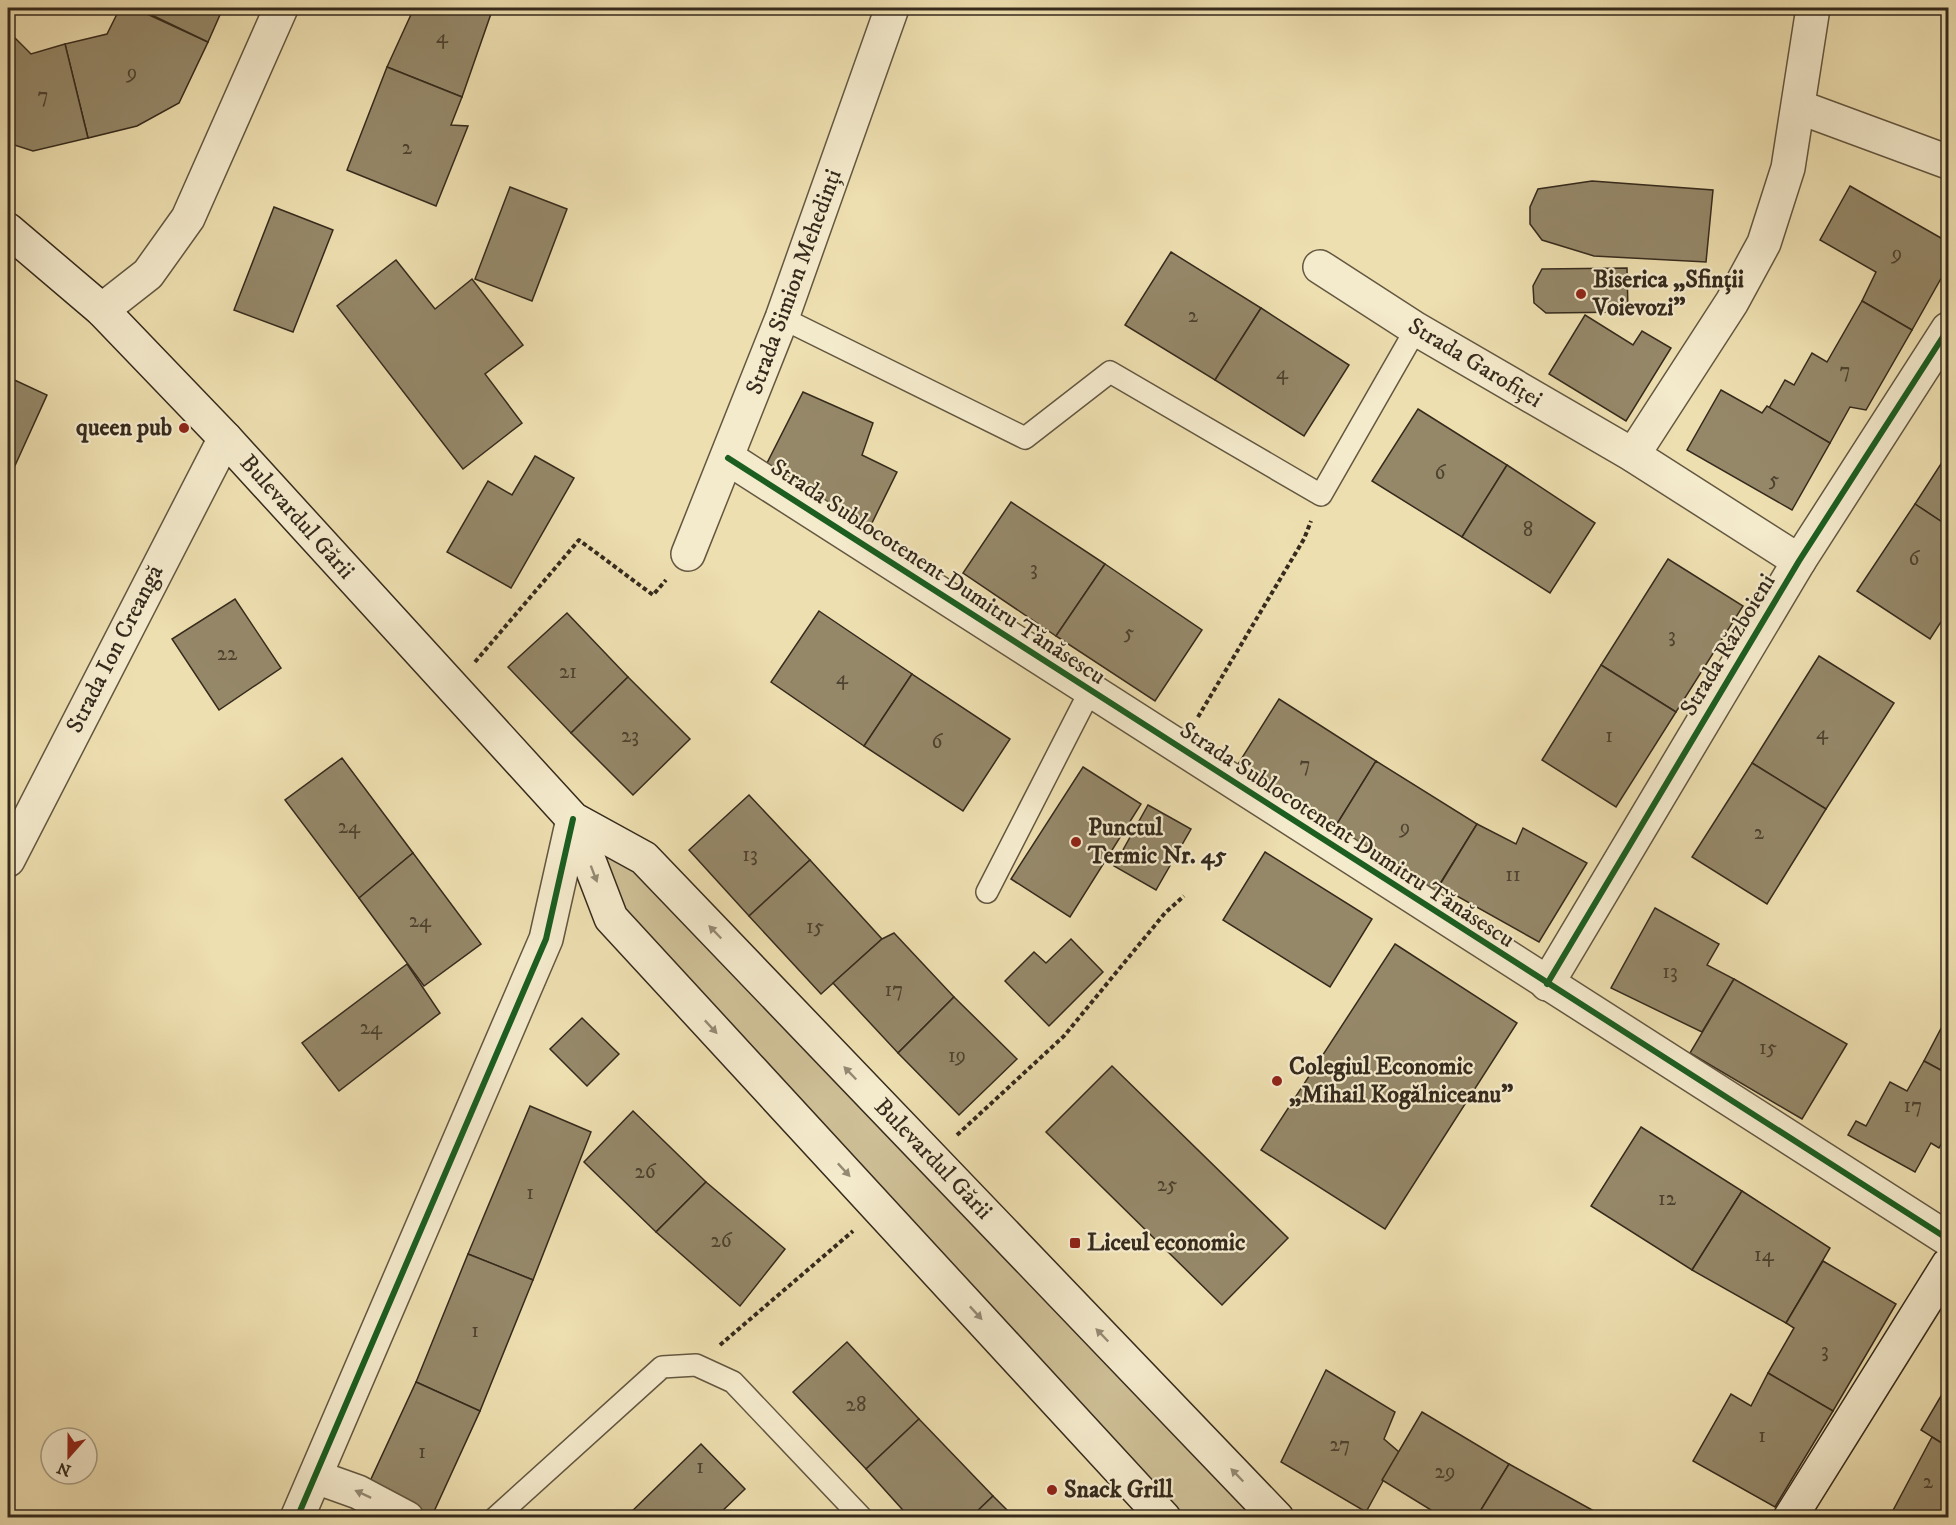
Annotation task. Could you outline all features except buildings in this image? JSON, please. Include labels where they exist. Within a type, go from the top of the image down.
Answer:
[{"type":"street","points":[[102,310],[148,274],[188,218],[281,8]]},
{"type":"street","name":"Strada Simion Mehedinți","points":[[688,554],[782,318],[892,8]]},
{"type":"street","points":[[1633,455],[1732,302],[1764,243],[1788,168],[1813,8]]},
{"type":"street","points":[[1799,107],[1948,162]]},
{"type":"street","name":"Bulevardul Gării","points":[[8,230],[102,310],[225,438],[573,819],[644,858],[1277,1518]]},
{"type":"street","name":"Strada Garofiței","points":[[1320,267],[1416,329],[1633,455],[1799,561]]},
{"type":"street","name":"Strada Războieni","points":[[1547,984],[1799,561],[1948,329]]},
{"type":"street","name":"Strada Ion Creangă","points":[[8,860],[225,438]]},
{"type":"street","name":"Strada Sublocotenent Dumitru Tănăsescu","points":[[728,458],[1948,1239]]},
{"type":"street","points":[[297,1518],[546,939],[573,819]]},
{"type":"street","name":"Bulevardul Gării","points":[[573,819],[611,918],[1164,1518]]},
{"type":"street","points":[[1790,1518],[1948,1265]]},
{"type":"street","points":[[316,1476],[358,1492],[407,1518]]},
{"type":"lane","points":[[782,318],[1025,438],[1110,372],[1321,495],[1416,329]]},
{"type":"lane","points":[[987,892],[1090,691]]},
{"type":"lane","points":[[495,1518],[662,1367],[696,1365],[733,1382],[862,1518]]},
{"type":"path","points":[[1180,749],[1304,539],[1321,495]]},
{"type":"path","points":[[453,688],[579,540],[653,595],[688,554]]},
{"type":"path","points":[[932,1158],[1064,1036],[1165,913],[1184,896]]},
{"type":"path","points":[[696,1365],[879,1208]]},
{"type":"shaded area","points":[[573,819],[644,858],[1277,1517],[1164,1517],[611,918]]},
{"type":"cycle path","points":[[1547,984],[1799,561],[1948,329]]},
{"type":"cycle path","points":[[728,458],[1948,1239]]},
{"type":"cycle path","points":[[297,1518],[546,939],[573,819]]},
{"type":"place","name":"Biserica „Sfinții Voievozi”","points":[[1581,294]]},
{"type":"place","name":"queen pub","points":[[184,428]]},
{"type":"place","name":"Punctul Termic Nr. 45","points":[[1076,842]]},
{"type":"place","name":"Colegiul Economic „Mihail Kogălniceanu\"","points":[[1277,1081]]},
{"type":"place","name":"Liceul economic","points":[[1075,1243]]},
{"type":"place","name":"Snack Grill","points":[[1052,1490]]}]
